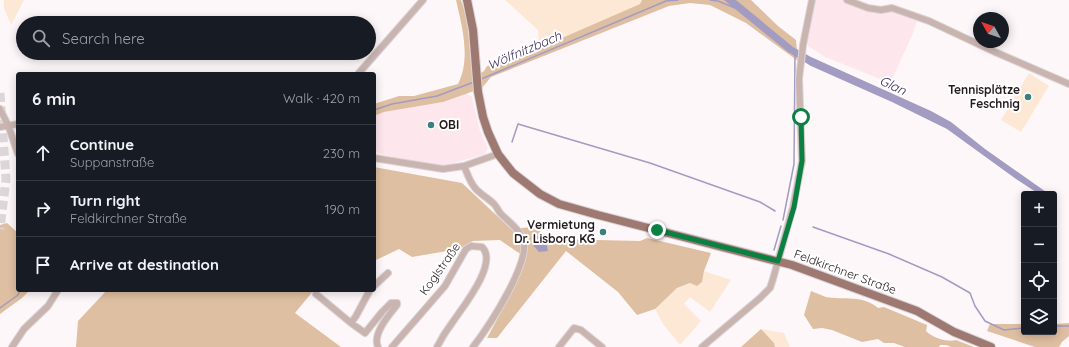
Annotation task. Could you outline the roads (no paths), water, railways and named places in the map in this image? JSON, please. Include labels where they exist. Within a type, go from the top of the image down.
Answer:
[{"type":"main road","name":"Feldkirchner Straße","points":[[467,0],[473,30],[478,92],[485,125],[498,154],[513,173],[540,194],[559,204],[778,261],[917,311],[954,332],[991,347]]},
{"type":"street","points":[[376,54],[423,0]]},
{"type":"street","points":[[702,347],[770,288],[794,207],[802,161],[801,117],[798,91],[800,64],[812,0]]},
{"type":"street","points":[[847,0],[868,8],[881,10],[892,8],[929,22],[1002,56],[1069,84]]},
{"type":"street","points":[[360,72],[370,60]]},
{"type":"street","points":[[0,109],[8,125],[16,148]]},
{"type":"street","points":[[0,127],[16,124]]},
{"type":"street","points":[[376,154],[381,158]]},
{"type":"street","points":[[376,158],[438,169],[452,169],[498,154]]},
{"type":"street","points":[[464,166],[475,188],[495,205],[500,213],[514,226],[523,237],[524,244],[520,263],[505,298],[488,327],[473,347]]},
{"type":"street","name":"Koglstraße","points":[[392,347],[445,286],[466,249],[471,246],[482,246],[487,257],[480,279],[437,347]]},
{"type":"street","points":[[376,284],[388,273]]},
{"type":"street","points":[[12,347],[24,329],[53,301],[57,292]]},
{"type":"street","points":[[351,323],[369,292]]},
{"type":"street","points":[[316,294],[365,333],[391,303],[397,303],[397,306],[381,327],[377,339],[378,347]]},
{"type":"street","points":[[559,347],[574,328],[581,330],[602,347]]},
{"type":"waterway","name":"Wölfnitzbach","points":[[479,80],[666,1],[678,0]]},
{"type":"waterway","name":"Wölfnitzbach","points":[[710,0],[718,1],[735,8]]},
{"type":"waterway","points":[[783,220],[794,164],[795,55]]},
{"type":"waterway","name":"Wölfnitzbach","points":[[376,109],[392,104],[437,96],[474,82]]},
{"type":"waterway","points":[[512,142],[518,124],[650,163],[760,202],[775,211]]},
{"type":"waterway","points":[[774,250],[781,226]]},
{"type":"waterway","points":[[813,227],[889,254],[942,277],[970,293],[975,306],[985,321],[1004,330],[1021,328]]},
{"type":"waterway","name":"Wölfnitzbach","points":[[0,308],[18,295],[19,292]]},
{"type":"waterway","points":[[1057,326],[1069,326]]},
{"type":"tunnel","points":[[0,93],[6,179],[0,229]]},
{"type":"place","name":"Tennisplätze Feschnig","points":[[1028,97]]},
{"type":"place","name":"OBI","points":[[431,125]]},
{"type":"place","name":"Vermietung Dr. Lisborg KG","points":[[603,232]]},
{"type":"water label","name":"Glan","points":[[893,85]]}]
